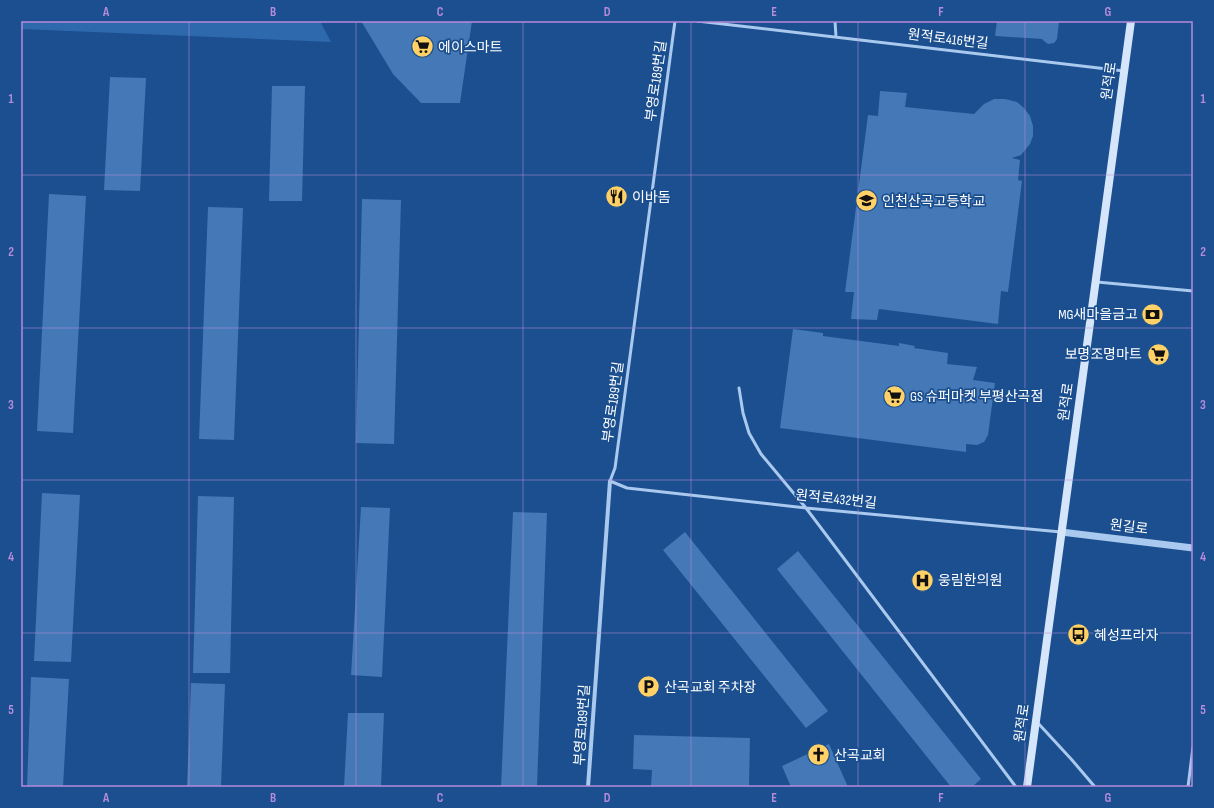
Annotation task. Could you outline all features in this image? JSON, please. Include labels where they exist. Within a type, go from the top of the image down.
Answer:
[{"type":"main road","name":"원적로","points":[[1027,787],[1131,21]]},
{"type":"street","name":"부영로189번길","points":[[588,787],[610,481]]},
{"type":"street","name":"원길로","points":[[1062,532],[1193,548]]},
{"type":"lane","name":"부영로189번길","points":[[610,481],[615,468],[675,21]]},
{"type":"lane","name":"원적로416번길","points":[[697,21],[1124,71]]},
{"type":"lane","points":[[835,21],[836,37]]},
{"type":"lane","points":[[1095,282],[1193,291]]},
{"type":"lane","points":[[739,388],[743,413],[749,433],[761,454],[806,508],[1016,787]]},
{"type":"lane","name":"원적로432번길","points":[[610,481],[627,488],[806,508],[1062,532]]},
{"type":"lane","points":[[1036,721],[1095,787]]},
{"type":"lane","points":[[1188,787],[1193,747]]},
{"type":"shaded area","points":[[21,21],[320,21],[331,42],[21,29]]},
{"type":"building","name":"에이스마트","points":[[361,21],[472,21],[460,103],[421,103],[393,74]]},
{"type":"building","points":[[997,21],[1059,21],[1057,39],[1054,43],[1048,44],[1042,39],[995,36]]},
{"type":"building","points":[[110,77],[146,78],[140,191],[104,190]]},
{"type":"building","points":[[272,86],[305,86],[302,201],[269,201]]},
{"type":"building","points":[[880,91],[907,93],[905,107],[974,114],[984,104],[994,99],[1005,99],[1017,102],[1030,116],[1033,126],[1033,136],[1030,144],[1021,155],[1012,158],[1020,160],[1018,180],[1022,181],[1008,292],[1001,291],[998,324],[879,309],[877,320],[851,319],[854,292],[845,292],[868,115],[878,116]]},
{"type":"building","points":[[49,194],[86,196],[73,433],[37,431]]},
{"type":"building","points":[[362,199],[401,200],[394,444],[356,443]]},
{"type":"building","points":[[208,207],[243,208],[234,440],[199,439]]},
{"type":"building","points":[[793,329],[823,333],[823,336],[899,346],[899,343],[915,346],[914,348],[948,353],[947,364],[977,367],[973,380],[995,383],[988,435],[984,442],[977,445],[966,444],[966,452],[780,428]]},
{"type":"building","points":[[42,493],[80,495],[71,662],[34,661]]},
{"type":"building","points":[[198,496],[234,497],[230,673],[193,673]]},
{"type":"building","points":[[361,507],[390,508],[382,677],[351,675]]},
{"type":"building","points":[[513,512],[547,513],[537,787],[501,787]]},
{"type":"building","points":[[685,532],[828,711],[806,728],[663,550]]},
{"type":"building","points":[[798,551],[981,779],[972,787],[951,787],[777,569]]},
{"type":"building","points":[[31,677],[69,679],[63,787],[27,787]]},
{"type":"building","points":[[191,683],[225,684],[221,787],[187,787]]},
{"type":"building","points":[[348,713],[384,713],[381,787],[344,787]]},
{"type":"building","points":[[634,735],[750,738],[749,787],[651,787],[652,770],[633,769]]},
{"type":"building","name":"산곡교회","points":[[829,744],[848,787],[791,787],[782,766]]},
{"type":"place","name":"에이스마트","points":[[422,47]]},
{"type":"place","name":"이바돔","points":[[616,197]]},
{"type":"place","name":"인천산곡고등학교","points":[[867,201]]},
{"type":"place","name":"MG새마을금고","points":[[1153,314]]},
{"type":"place","name":"보명조명마트","points":[[1158,354]]},
{"type":"place","name":"GS 슈퍼마켓 부평산곡점","points":[[895,396]]},
{"type":"place","name":"웅림한의원","points":[[923,580]]},
{"type":"place","name":"혜성프라자","points":[[1078,635]]},
{"type":"place","name":"산곡교회 주차장","points":[[648,687]]},
{"type":"place","name":"산곡교회","points":[[819,755]]}]
